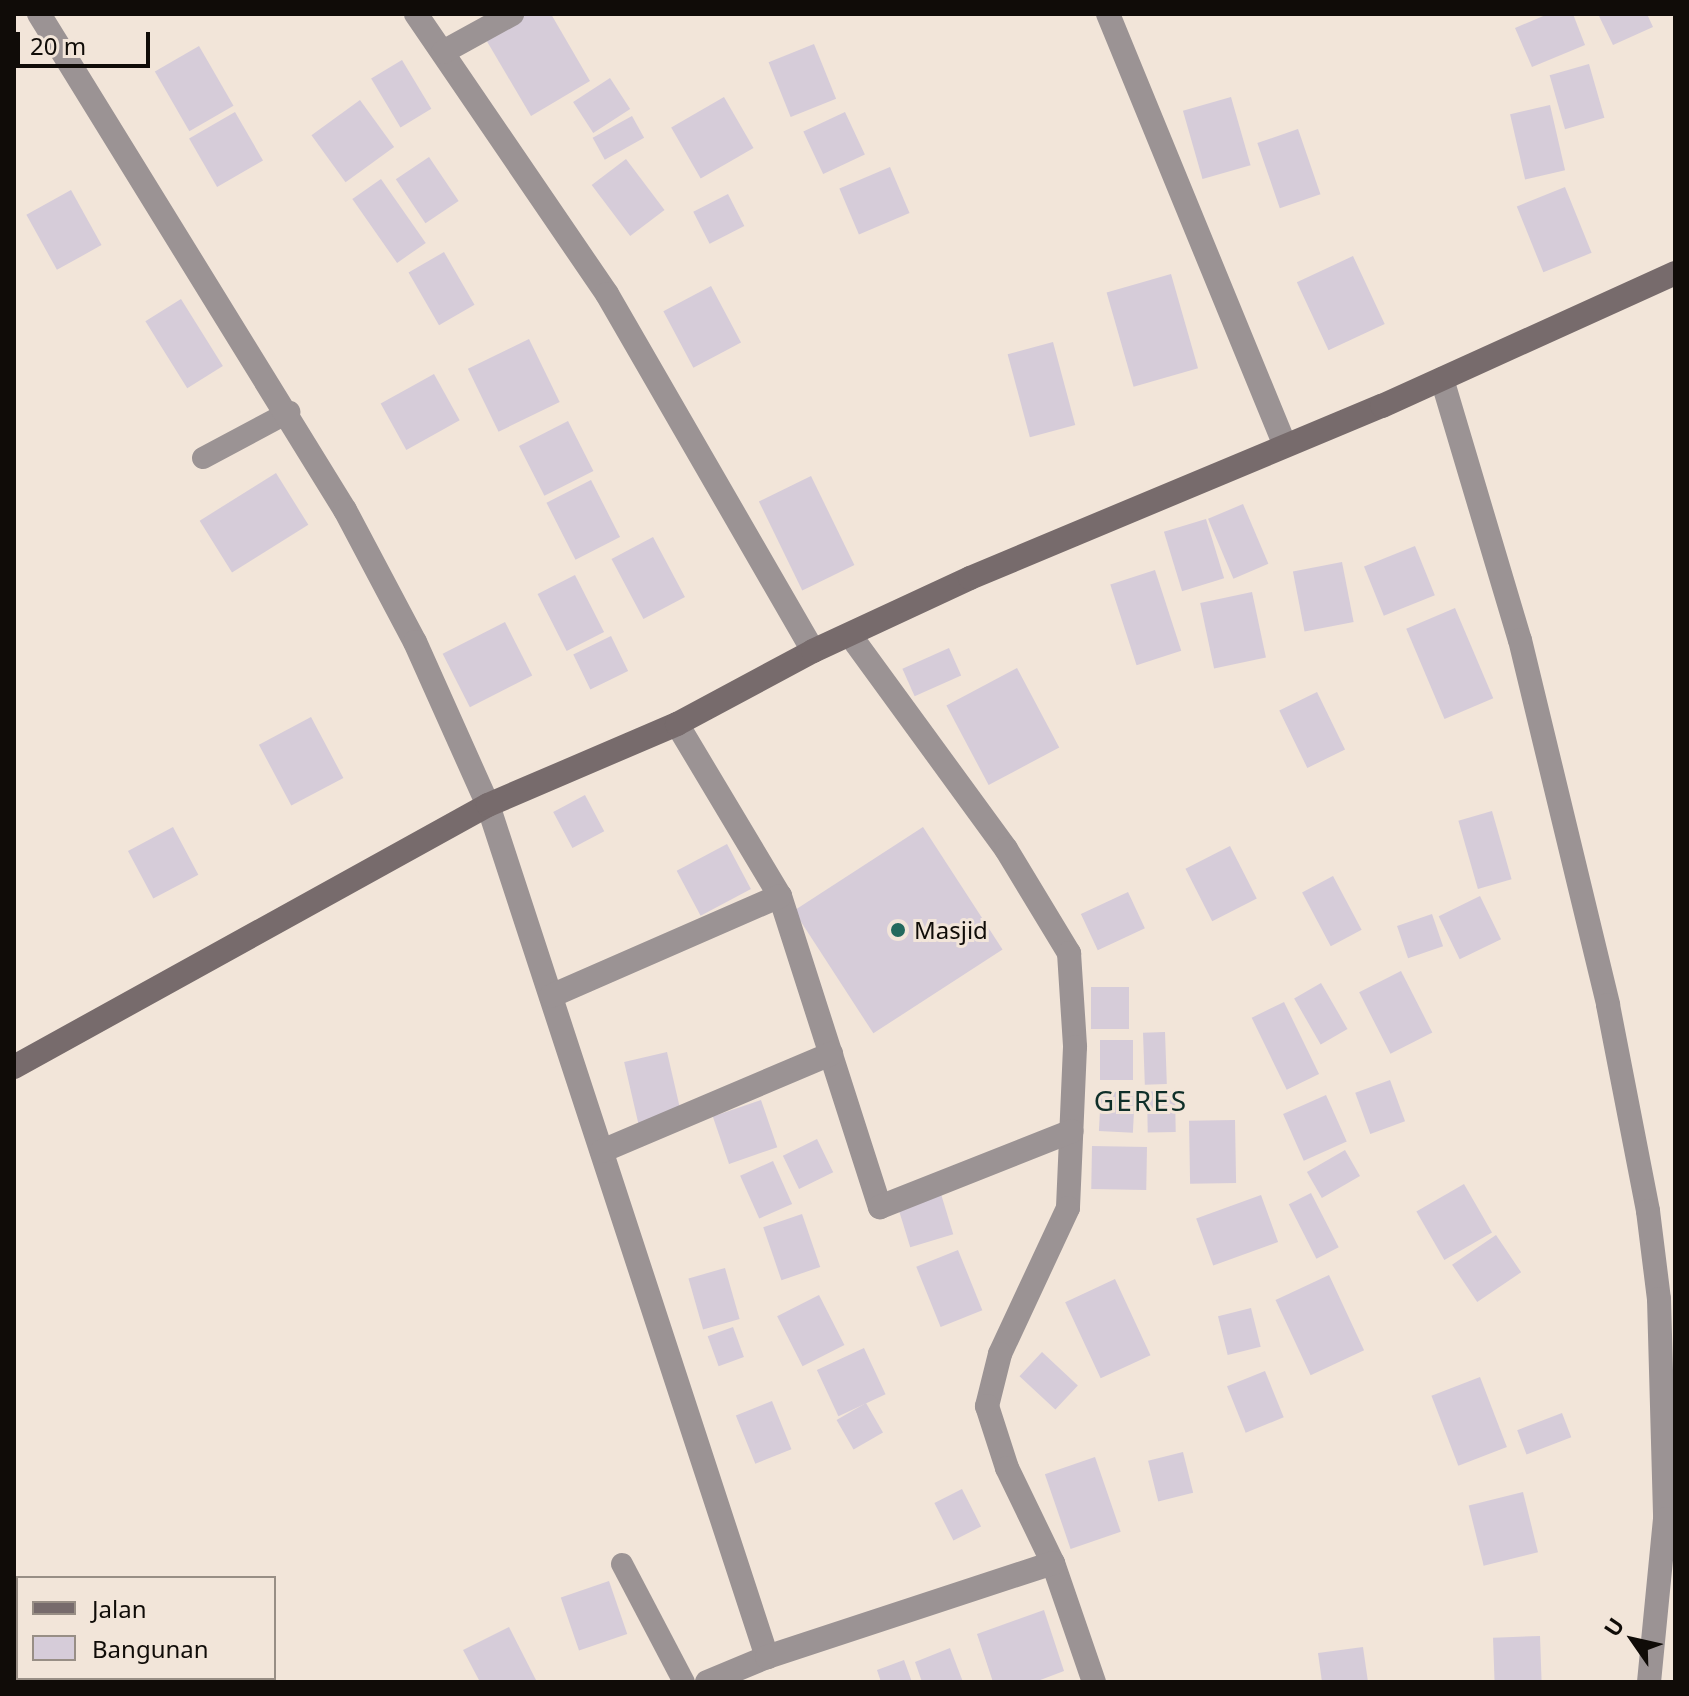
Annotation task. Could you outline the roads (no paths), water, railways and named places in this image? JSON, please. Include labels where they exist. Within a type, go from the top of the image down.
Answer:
[{"type":"street","points":[[39,14],[289,412],[415,642],[488,805],[767,1657]]},
{"type":"street","points":[[416,14],[607,294],[813,651]]},
{"type":"street","points":[[443,52],[512,14]]},
{"type":"street","points":[[1108,14],[1285,445]]},
{"type":"street","points":[[14,1067],[488,805],[677,724],[813,651],[970,578],[1442,379],[1675,273]]},
{"type":"street","points":[[1442,379],[1520,640],[1608,1005],[1648,1211],[1659,1299],[1665,1519],[1649,1682]]},
{"type":"street","points":[[850,635],[981,812],[1061,933],[1074,981],[1068,1208],[1000,1354],[987,1406],[1007,1468],[1053,1563],[1094,1682]]},
{"type":"street","points":[[677,724],[780,896],[883,1208],[1072,1131]]},
{"type":"street","points":[[551,996],[780,896]]},
{"type":"street","points":[[602,1151],[831,1054]]},
{"type":"street","points":[[707,1682],[767,1657],[1053,1563]]},
{"type":"lane","points":[[203,458],[289,412]]},
{"type":"lane","points":[[622,1564],[684,1682]]},
{"type":"place","name":"Masjid","points":[[898,930]]},
{"type":"district","name":"GERES","points":[[1141,1100]]}]
